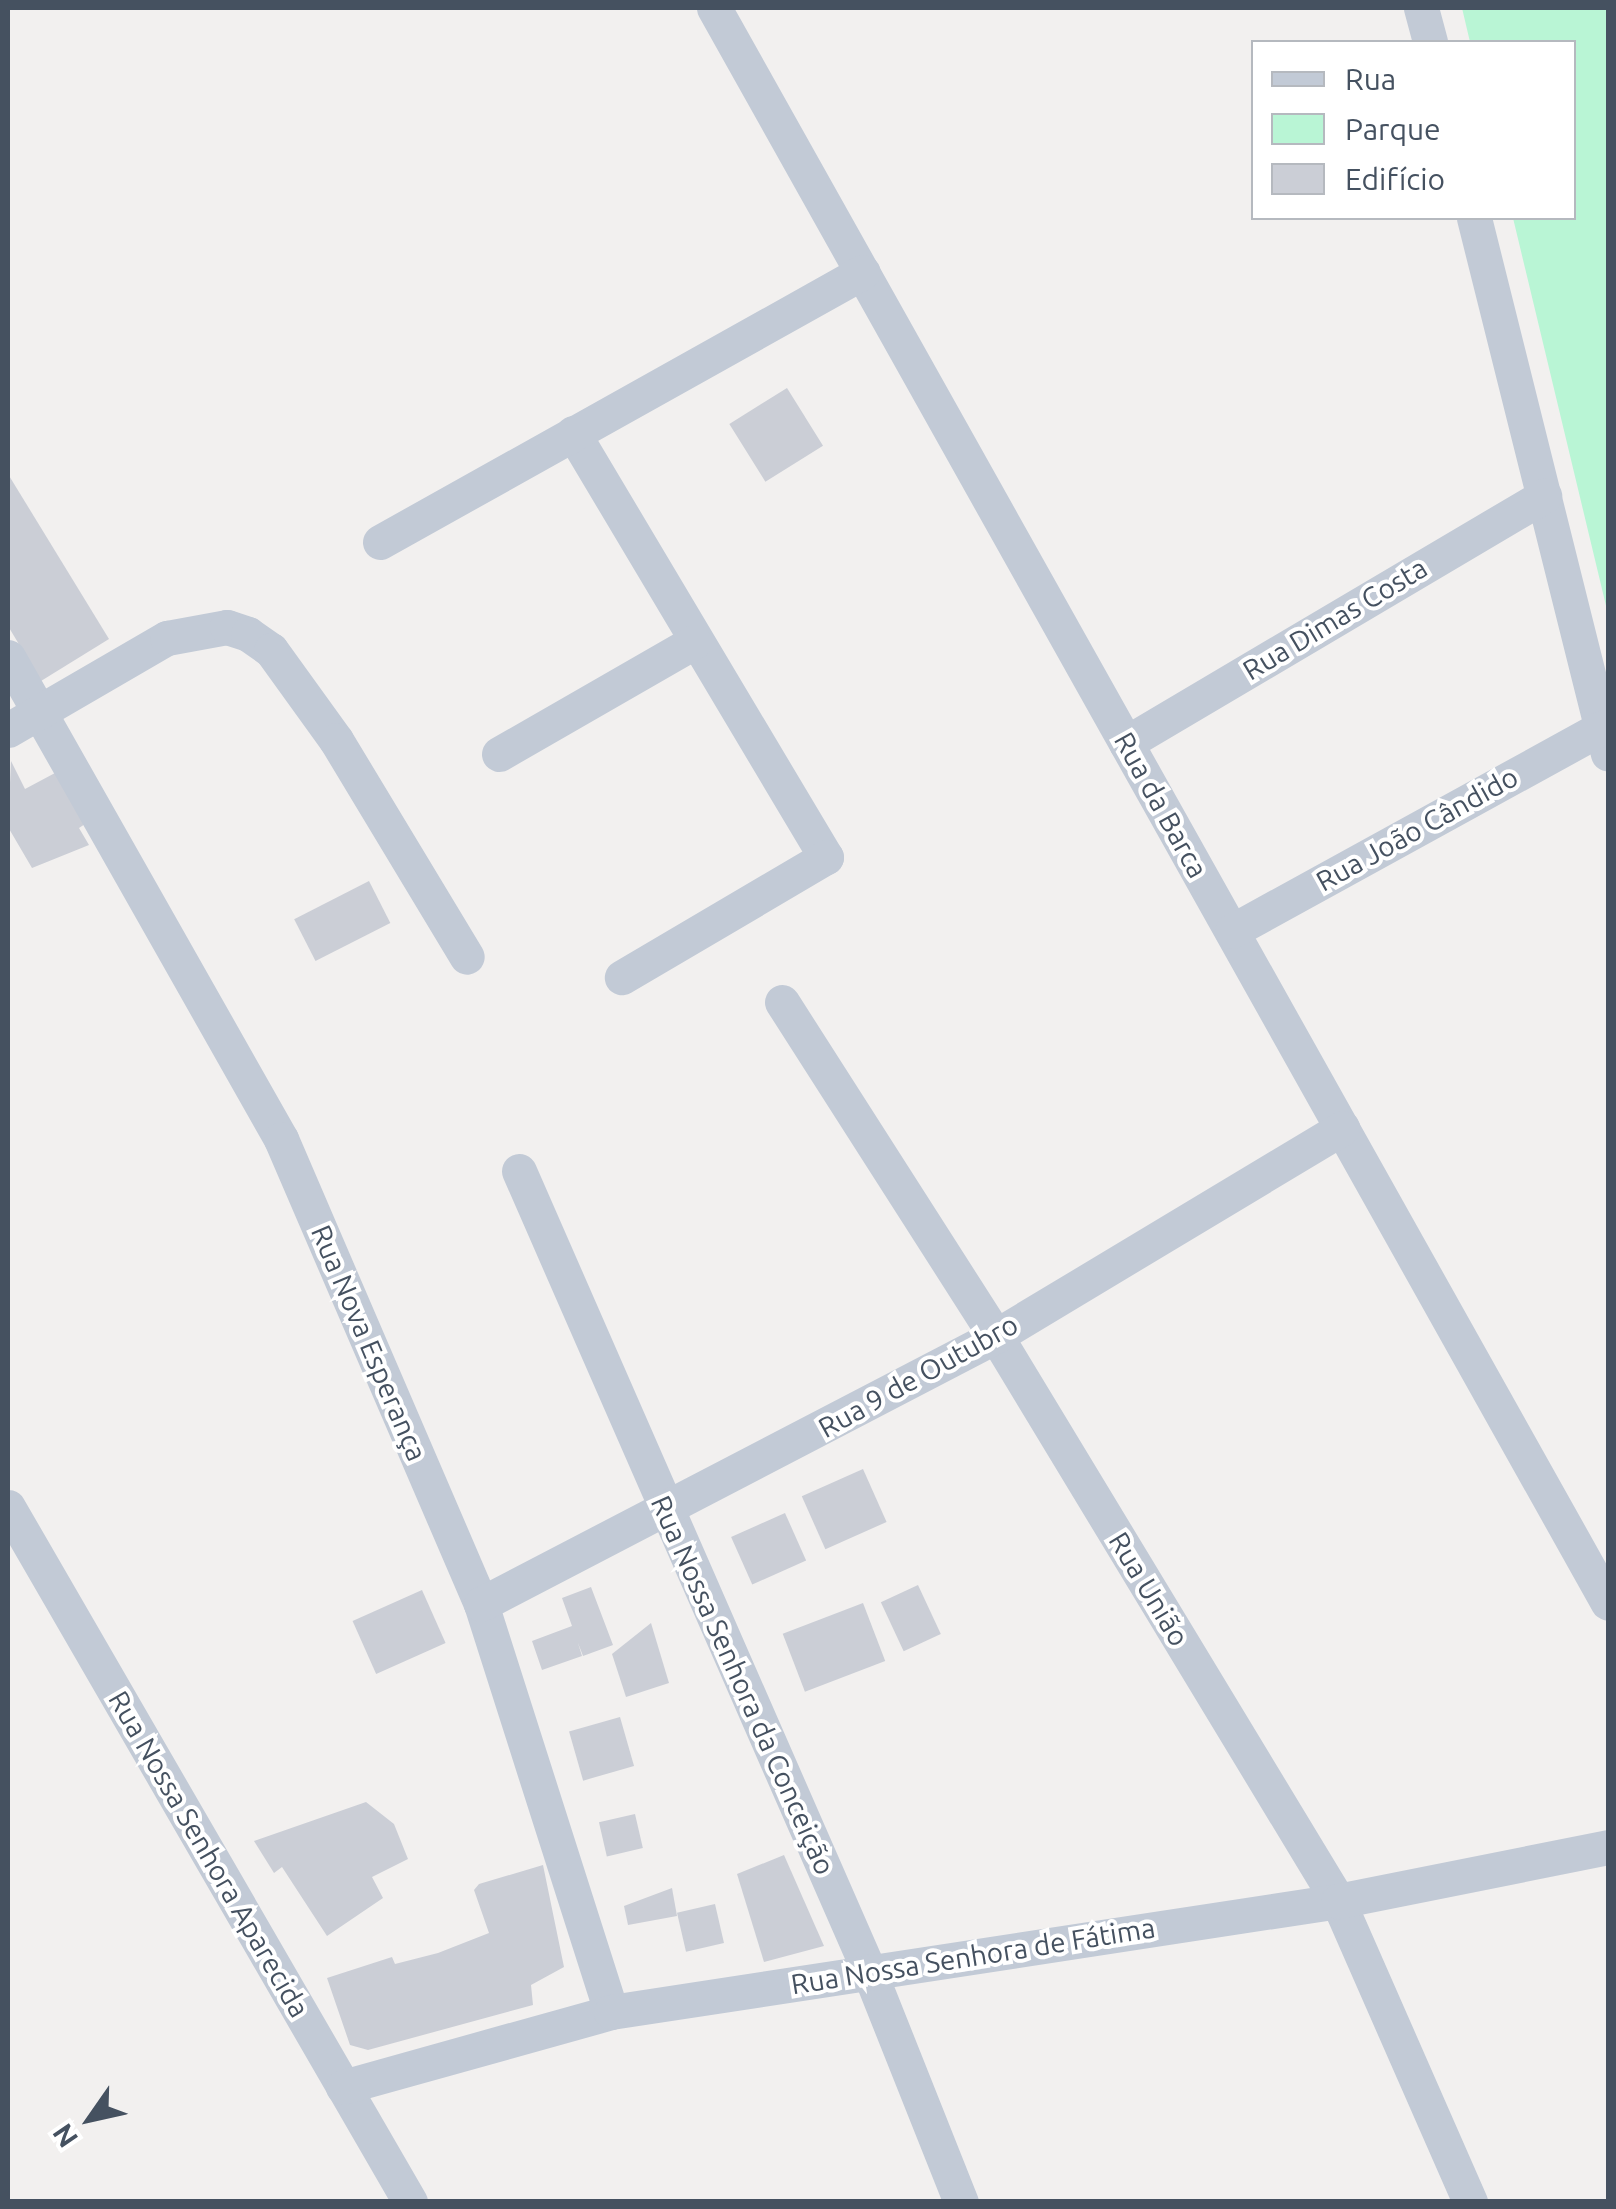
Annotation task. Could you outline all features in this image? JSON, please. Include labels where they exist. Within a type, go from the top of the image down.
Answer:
[{"type":"street","name":"Rua da Barca","points":[[714,8],[1608,1603]]},
{"type":"street","points":[[1421,8],[1429,40]]},
{"type":"street","points":[[1475,220],[1605,741]]},
{"type":"street","points":[[380,542],[863,272]]},
{"type":"street","points":[[573,433],[694,642],[826,856],[622,977]]},
{"type":"street","name":"Rua Dimas Costa","points":[[1126,743],[1544,496]]},
{"type":"street","points":[[8,730],[167,638],[227,627],[248,634],[271,650],[336,740],[467,957]]},
{"type":"street","points":[[498,754],[694,642]]},
{"type":"street","points":[[8,657],[40,712]]},
{"type":"street","name":"Rua Nova Esperança","points":[[40,712],[281,1139],[481,1604],[611,2012]]},
{"type":"street","name":"Rua João Cândido","points":[[1232,931],[1605,741]]},
{"type":"street","name":"Rua União","points":[[782,1002],[996,1336],[1338,1901],[1470,2202]]},
{"type":"street","name":"Rua 9 de Outubro","points":[[481,1604],[666,1512],[996,1336],[1342,1128]]},
{"type":"street","name":"Rua Nossa Senhora da Conceição","points":[[519,1170],[869,1971],[962,2202]]},
{"type":"street","name":"Rua Nossa Senhora Aparecida","points":[[8,1506],[22,1562],[410,2202]]},
{"type":"street","name":"Rua Nossa Senhora de Fátima","points":[[343,2087],[611,2012],[1338,1901],[1608,1847]]},
{"type":"green space","points":[[1462,8],[1608,8],[1608,614],[1513,220],[1576,220],[1576,40],[1470,40]]},
{"type":"building","points":[[787,388],[823,446],[765,482],[729,424]]},
{"type":"building","points":[[8,474],[109,639],[41,681],[8,626]]},
{"type":"building","points":[[11,761],[25,789],[55,773],[85,824],[79,828],[89,845],[32,868],[8,827]]},
{"type":"building","points":[[369,881],[390,923],[315,961],[294,919]]},
{"type":"building","points":[[863,1469],[887,1522],[825,1549],[802,1496]]},
{"type":"building","points":[[785,1513],[806,1561],[752,1585],[731,1537]]},
{"type":"building","points":[[918,1585],[941,1634],[904,1651],[881,1602]]},
{"type":"building","points":[[591,1587],[613,1645],[583,1656],[578,1643],[582,1656],[542,1670],[532,1641],[572,1626],[562,1598]]},
{"type":"building","points":[[422,1590],[446,1643],[376,1674],[353,1621]]},
{"type":"building","points":[[863,1603],[885,1661],[805,1692],[783,1634]]},
{"type":"building","points":[[651,1623],[669,1683],[626,1697],[612,1654]]},
{"type":"building","points":[[620,1717],[634,1766],[583,1781],[569,1732]]},
{"type":"building","points":[[366,1802],[394,1824],[408,1859],[372,1877],[383,1898],[327,1936],[282,1867],[274,1873],[254,1841]]},
{"type":"building","points":[[635,1814],[643,1848],[607,1856],[599,1822]]},
{"type":"building","points":[[784,1855],[824,1946],[764,1962],[737,1874]]},
{"type":"building","points":[[543,1865],[564,1967],[531,1985],[533,2005],[368,2050],[350,2045],[327,1978],[392,1957],[395,1964],[438,1953],[489,1933],[474,1890],[479,1884]]},
{"type":"building","points":[[672,1888],[677,1916],[628,1925],[624,1906]]},
{"type":"building","points":[[715,1904],[724,1943],[686,1952],[677,1913]]}]
